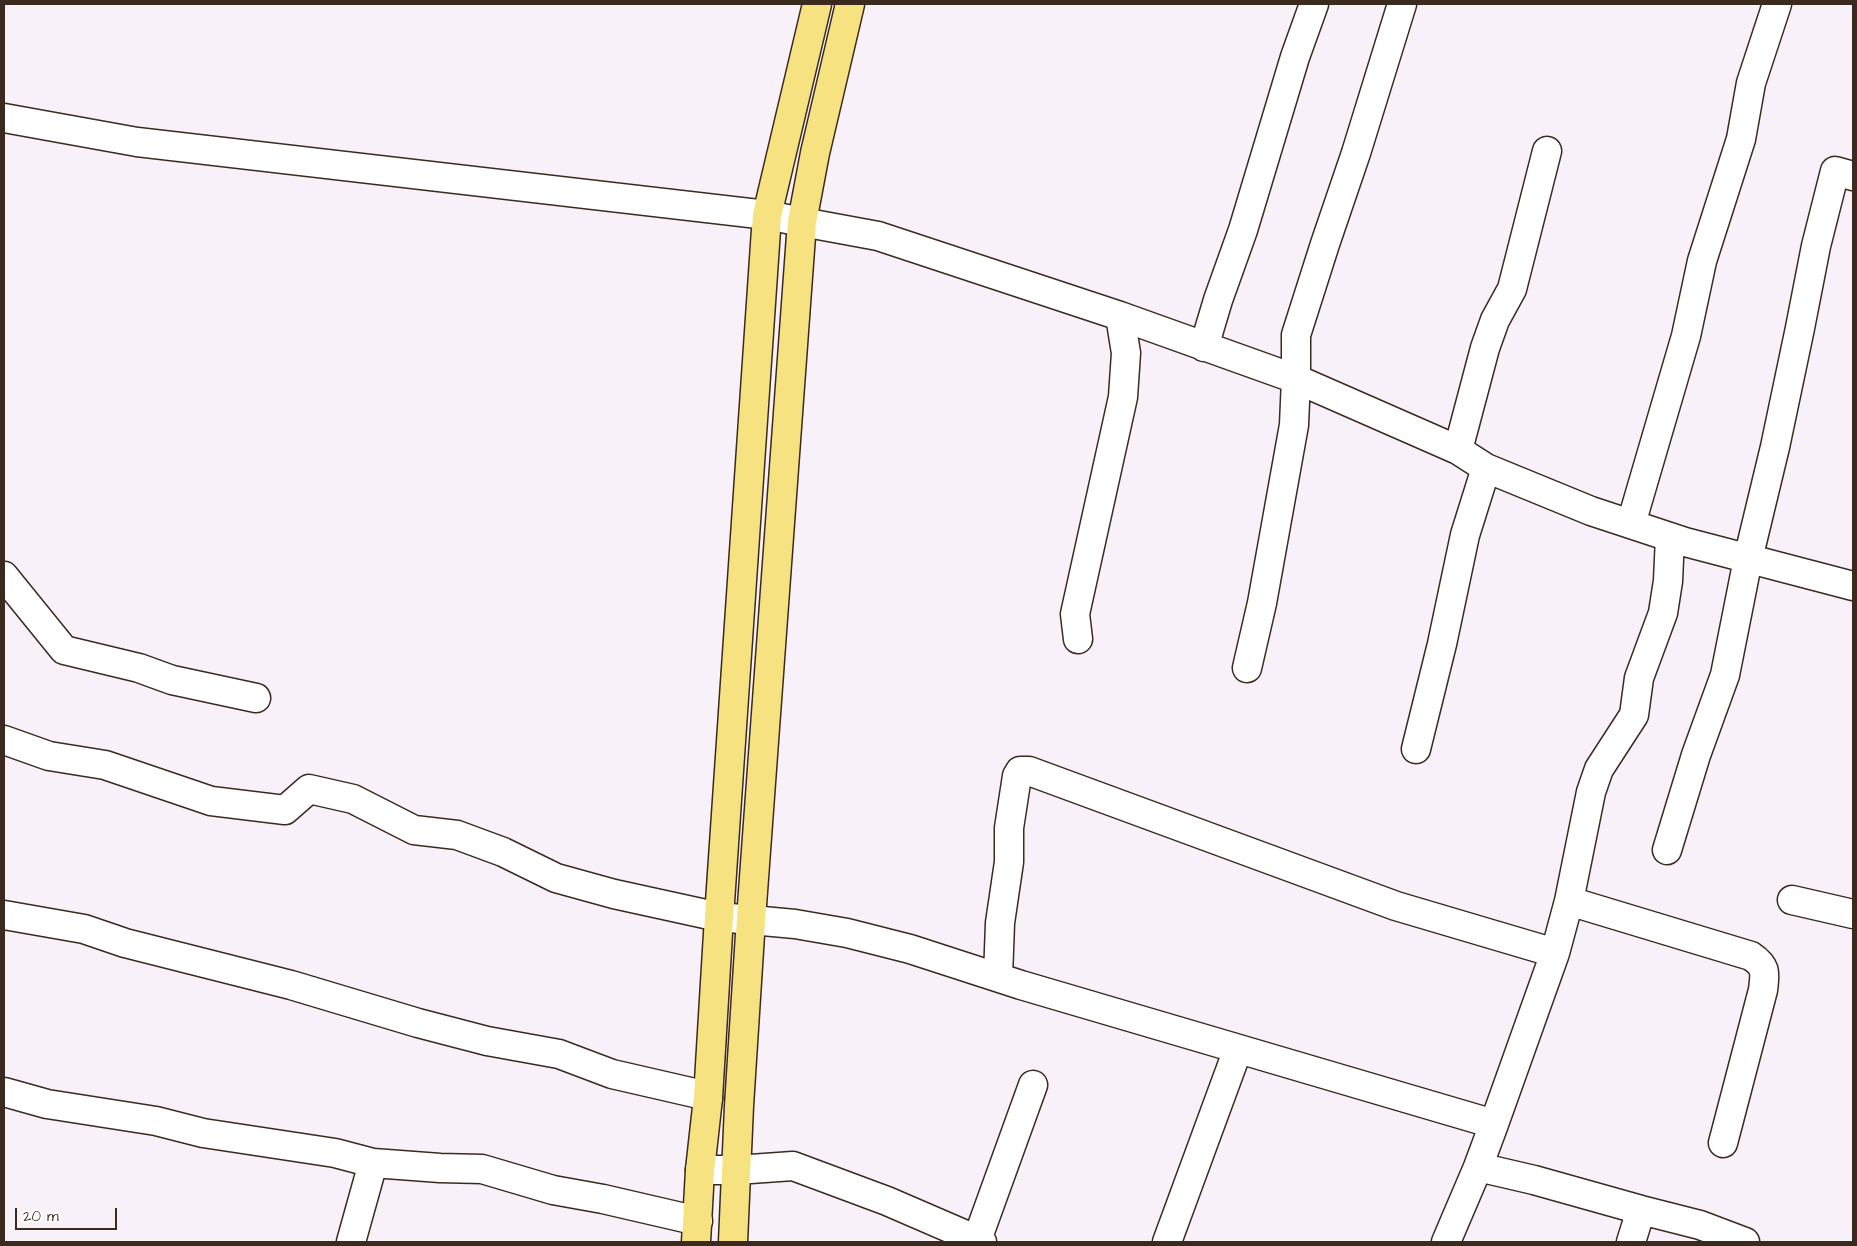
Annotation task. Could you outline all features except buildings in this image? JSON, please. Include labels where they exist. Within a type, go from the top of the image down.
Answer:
[{"type":"highway","points":[[697,1231],[700,1170],[708,1098],[767,215],[816,4]]},
{"type":"highway","points":[[733,1242],[751,919],[802,222],[815,153],[850,4]]},
{"type":"street","points":[[1204,347],[1218,300],[1249,212],[1295,56],[1314,4]]},
{"type":"street","points":[[1247,668],[1262,603],[1294,425],[1296,335],[1402,4]]},
{"type":"street","points":[[1631,524],[1686,336],[1702,261],[1741,139],[1751,83],[1777,4]]},
{"type":"street","points":[[4,118],[137,142],[767,215],[878,236],[1120,316],[1296,379],[1458,450],[1486,468],[1591,511],[1670,537],[1853,586]]},
{"type":"street","points":[[1458,450],[1485,348],[1495,320],[1512,289],[1547,151]]},
{"type":"street","points":[[1667,850],[1696,755],[1725,675],[1748,559],[1775,447],[1816,246],[1831,184],[1835,171],[1853,176]]},
{"type":"street","points":[[1078,640],[1075,614],[1123,397],[1126,352],[1120,316]]},
{"type":"street","points":[[1416,749],[1442,644],[1465,535],[1486,468]]},
{"type":"street","points":[[1446,1242],[1478,1167],[1555,953],[1569,901],[1591,792],[1598,769],[1634,715],[1639,678],[1663,613],[1668,581],[1670,537]]},
{"type":"street","points":[[4,576],[64,650],[139,668],[172,680],[256,698]]},
{"type":"street","points":[[4,740],[49,756],[105,766],[211,802],[285,810],[309,789],[353,800],[414,830],[457,835],[503,852],[556,878],[614,894],[719,917],[795,924],[847,933],[910,949],[1238,1049],[1494,1124]]},
{"type":"street","points":[[998,977],[1000,923],[1009,862],[1009,828],[1018,776],[1020,771],[1024,770],[1396,906],[1555,953]]},
{"type":"street","points":[[1792,900],[1853,914]]},
{"type":"street","points":[[1569,901],[1751,956],[1760,962],[1765,972],[1762,990],[1723,1143]]},
{"type":"street","points":[[4,915],[84,929],[125,943],[291,985],[418,1023],[487,1041],[559,1054],[612,1074],[699,1094],[708,1098]]},
{"type":"street","points":[[1167,1242],[1238,1049]]},
{"type":"street","points":[[700,1170],[736,1170],[793,1166],[887,1201],[980,1241],[1034,1085]]},
{"type":"street","points":[[4,1092],[47,1104],[156,1121],[203,1133],[335,1153],[373,1163],[482,1169],[553,1190],[603,1199],[697,1231]]},
{"type":"street","points":[[351,1242],[373,1163]]},
{"type":"street","points":[[1478,1167],[1534,1180],[1700,1225],[1745,1242]]},
{"type":"street","points":[[1631,1242],[1641,1210]]}]
